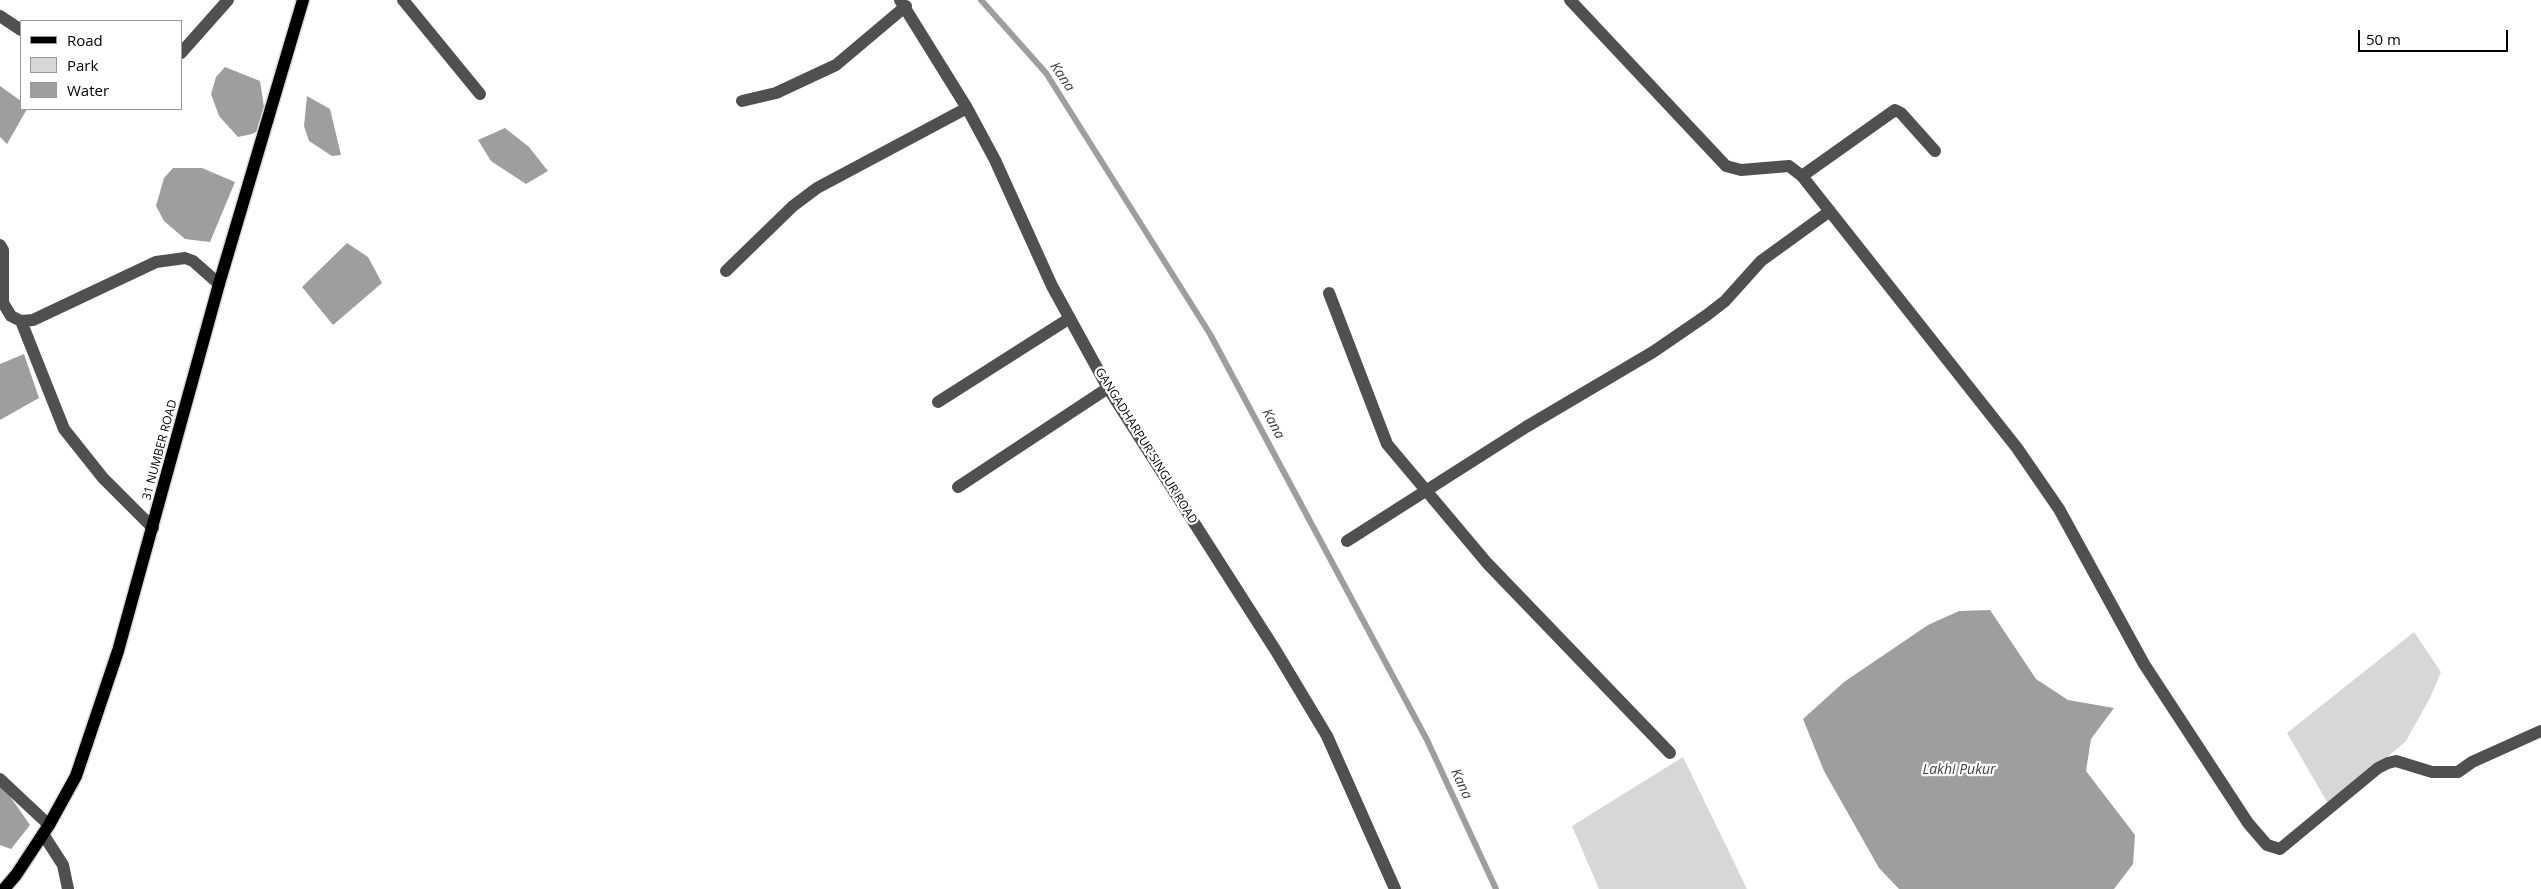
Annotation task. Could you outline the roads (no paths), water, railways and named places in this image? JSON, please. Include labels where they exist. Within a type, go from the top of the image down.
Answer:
[{"type":"main road","name":"31 NUMBER ROAD","points":[[4,889],[16,875],[46,829],[76,776],[118,651],[219,284],[303,0]]},
{"type":"street","points":[[182,52],[228,0]]},
{"type":"street","points":[[403,0],[480,94]]},
{"type":"street","points":[[1570,0],[1726,166],[1741,170],[1789,166],[1802,176],[2017,448],[2059,509],[2144,664],[2248,822],[2267,845],[2280,849],[2378,768],[2388,762],[2396,762],[2432,772],[2458,772],[2472,762],[2541,731]]},
{"type":"street","points":[[742,101],[776,93],[836,65],[903,3]]},
{"type":"street","name":"GANGADHARPUR-SINGUR ROAD","points":[[903,3],[967,108],[995,160],[1052,286],[1108,388],[1276,651],[1327,736],[1395,889]]},
{"type":"street","points":[[0,16],[20,29]]},
{"type":"street","points":[[726,271],[793,206],[817,188],[967,108]]},
{"type":"street","points":[[1802,176],[1894,110],[1901,113],[1935,152]]},
{"type":"street","points":[[1347,541],[1526,427],[1653,352],[1700,320],[1725,301],[1761,261],[1830,211]]},
{"type":"street","points":[[0,245],[3,250],[3,303],[11,316],[21,321],[33,320],[156,262],[185,258],[193,261],[219,284]]},
{"type":"street","points":[[1330,293],[1380,430],[1397,457],[1427,490],[1487,563],[1670,753]]},
{"type":"street","points":[[938,402],[1070,318]]},
{"type":"street","points":[[21,321],[64,429],[104,478],[153,528]]},
{"type":"street","points":[[958,487],[1108,388]]},
{"type":"street","points":[[0,778],[46,829],[62,866],[68,889]]},
{"type":"water","points":[[225,67],[260,81],[265,114],[260,130],[252,134],[238,137],[219,116],[211,94],[216,77]]},
{"type":"water","points":[[0,86],[20,100],[20,110],[26,110],[7,144],[0,137]]},
{"type":"water","points":[[307,96],[330,109],[341,155],[332,156],[309,141],[304,126]]},
{"type":"water","points":[[505,128],[529,147],[548,171],[526,184],[491,161],[478,140]]},
{"type":"water","points":[[173,168],[202,168],[235,182],[210,242],[185,239],[164,221],[156,206],[164,178]]},
{"type":"water","points":[[347,243],[368,257],[382,283],[333,325],[302,287]]},
{"type":"water","points":[[24,354],[39,398],[0,420],[0,364]]},
{"type":"water","name":"Lakhi Pukur","points":[[1990,610],[2036,679],[2068,700],[2114,708],[2091,739],[2086,771],[2135,835],[2133,864],[2114,889],[1899,889],[1879,868],[1824,771],[1803,719],[1844,682],[1928,625],[1959,611]]},
{"type":"water","points":[[0,782],[30,825],[11,849],[0,845]]},
{"type":"waterway","name":"Kana","points":[[981,0],[1046,73],[1210,334],[1427,740],[1496,889]]}]
